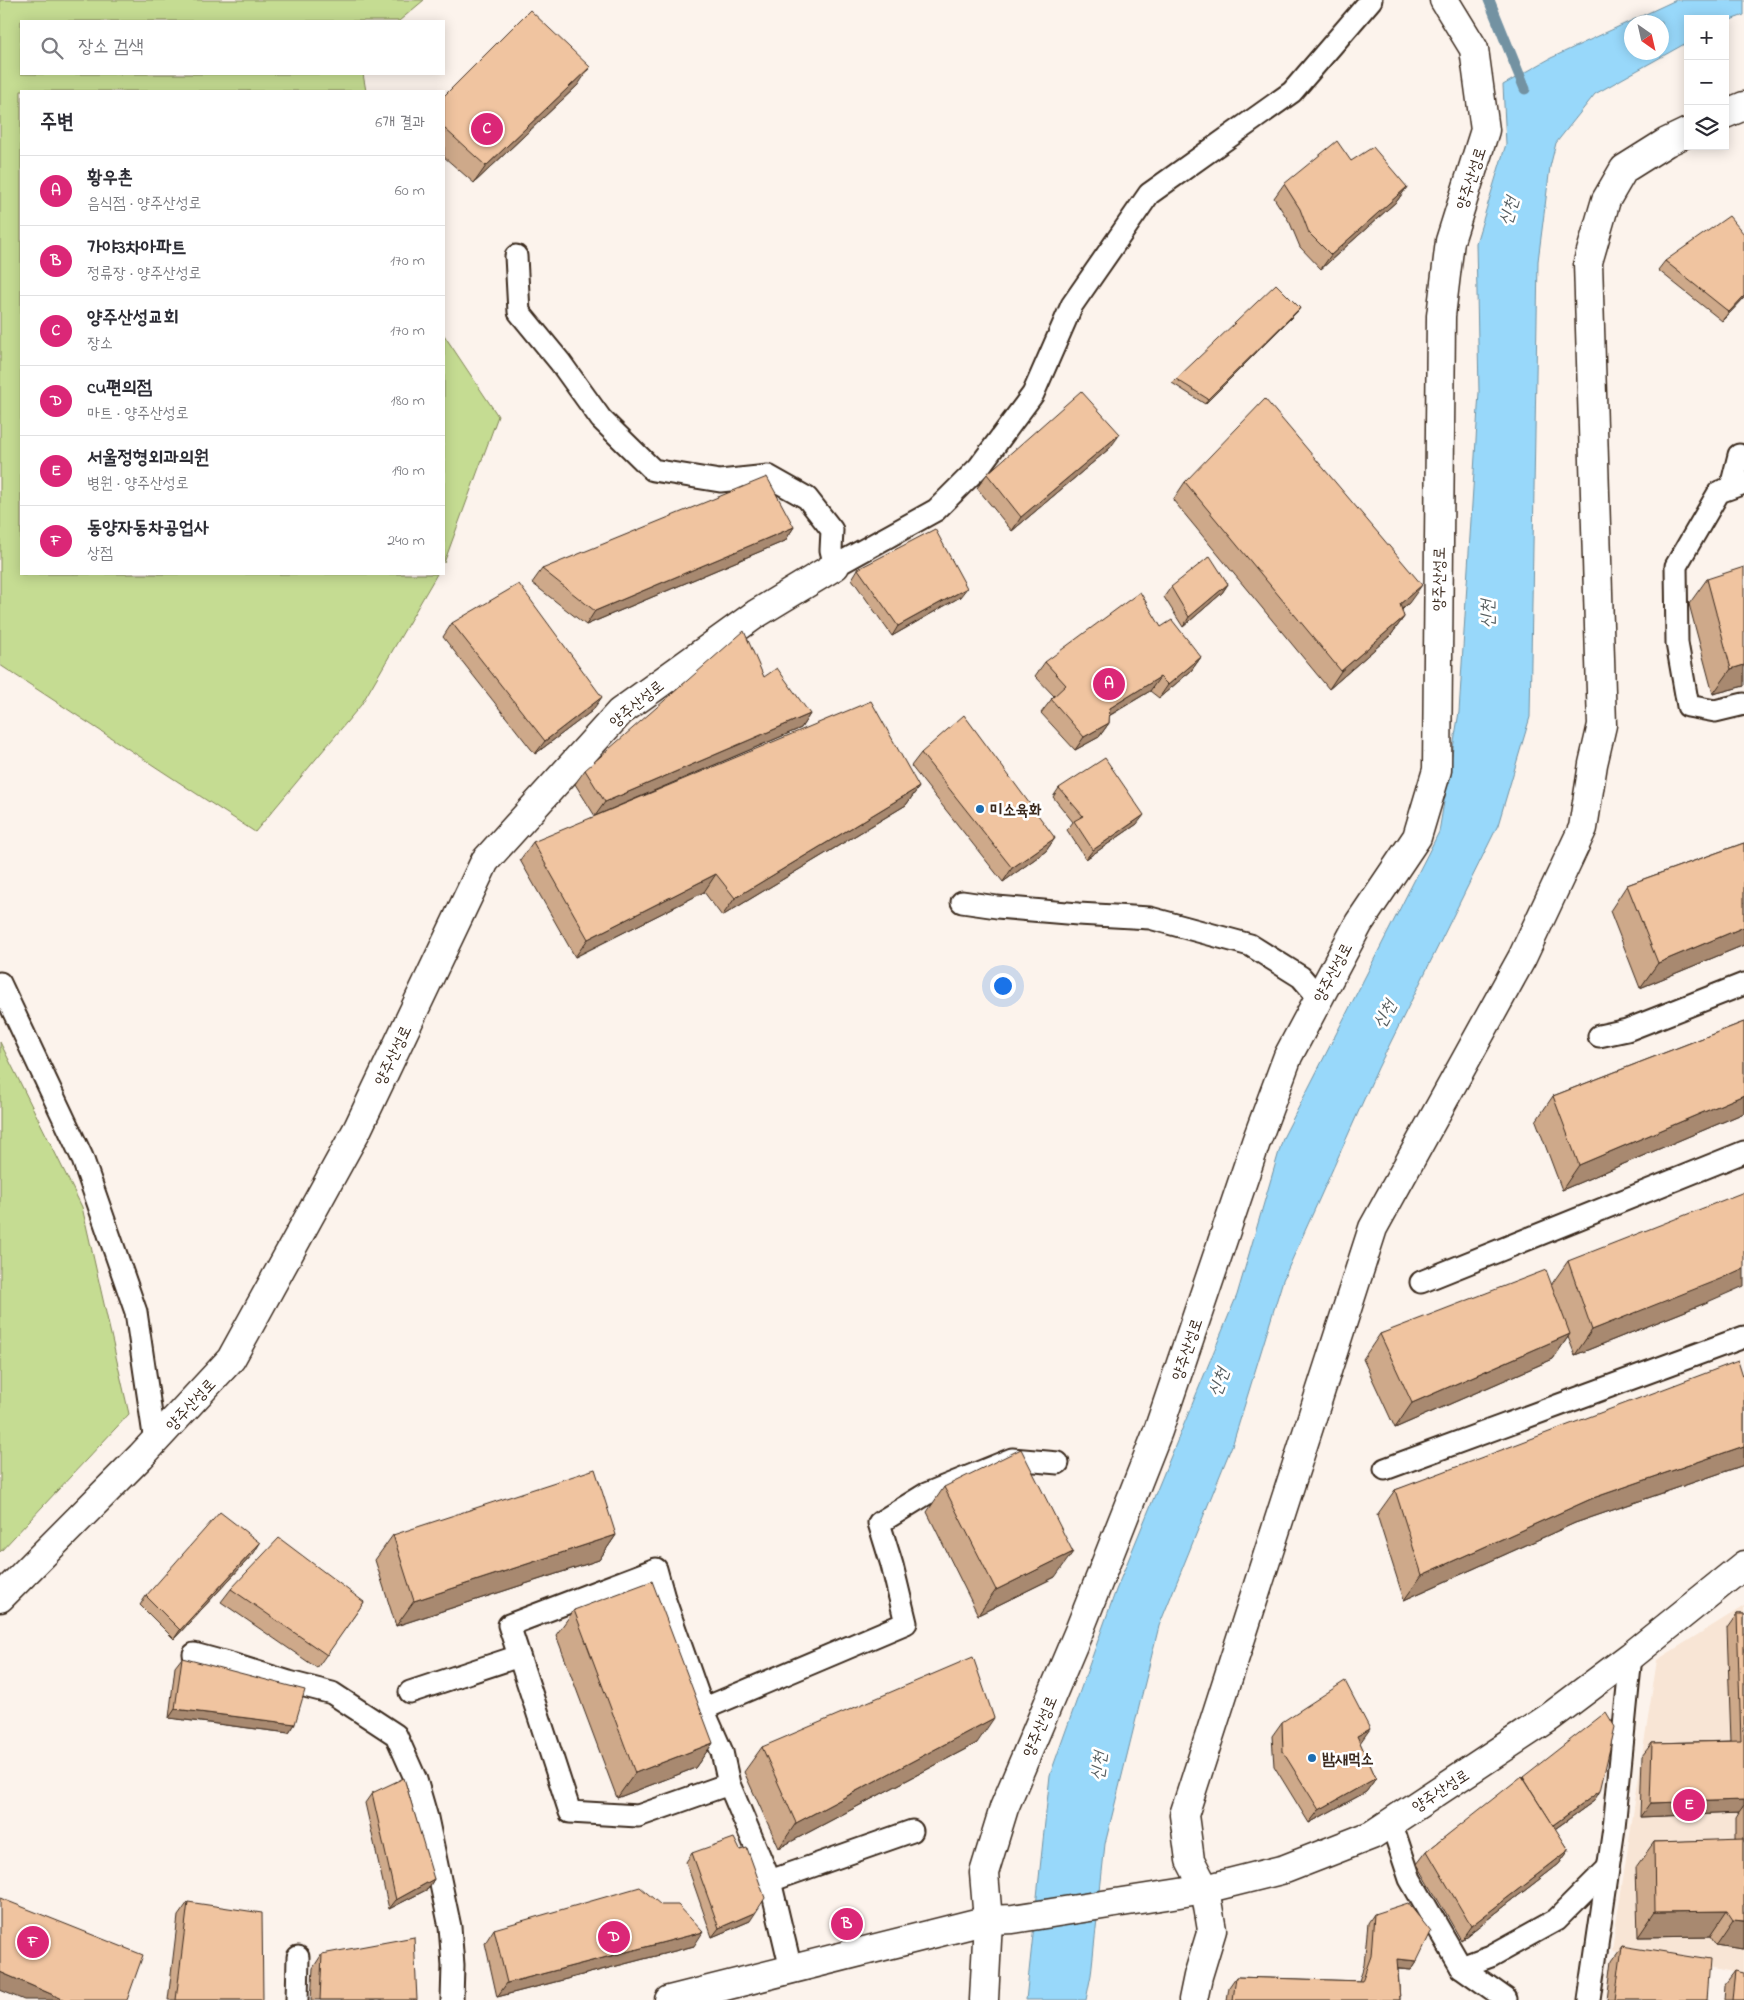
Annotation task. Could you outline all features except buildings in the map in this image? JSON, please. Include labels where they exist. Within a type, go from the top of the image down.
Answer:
[{"type":"street","name":"양주산성로","points":[[984,2000],[1000,1919],[984,1873],[1004,1808],[1079,1631],[1158,1431],[1256,1142],[1288,1056],[1358,923],[1417,837],[1436,770],[1441,316],[1450,241],[1485,130],[1474,49],[1444,0]]},
{"type":"street","points":[[1729,112],[1744,106]]},
{"type":"street","points":[[1193,2000],[1212,1930],[1205,1889],[1190,1860],[1184,1814],[1373,1228],[1522,958],[1583,828],[1592,764],[1602,725],[1588,262],[1606,200],[1624,169],[1667,142],[1684,134]]},
{"type":"street","name":"양주산성로","points":[[0,1598],[155,1442],[232,1359],[358,1128],[486,861],[620,712],[756,614],[835,566]]},
{"type":"street","name":"양주산성로","points":[[1000,1919],[1205,1889],[1285,1869],[1372,1835],[1550,1717],[1631,1656],[1744,1565]]},
{"type":"street","points":[[669,2000],[1000,1919]]},
{"type":"lane","points":[[516,256],[519,312],[560,362],[600,419],[653,470],[720,481],[768,476],[807,498],[832,530],[832,550],[835,566],[936,510],[979,467],[1033,394],[1072,306],[1149,194],[1292,92],[1371,0]]},
{"type":"lane","points":[[1739,454],[1738,485],[1719,492],[1676,566],[1677,643],[1688,706],[1715,711],[1744,704]]},
{"type":"lane","points":[[962,902],[1078,914],[1150,918],[1250,945],[1301,978],[1318,998]]},
{"type":"lane","points":[[0,983],[82,1156],[136,1312],[155,1442]]},
{"type":"lane","points":[[1599,1036],[1627,1030],[1744,984]]},
{"type":"lane","points":[[1421,1282],[1744,1152]]},
{"type":"lane","points":[[1385,1469],[1744,1336]]},
{"type":"lane","points":[[703,1709],[906,1622],[879,1523],[926,1494],[1012,1459],[1058,1463]]},
{"type":"lane","points":[[728,1784],[638,1816],[570,1812],[508,1625],[656,1569],[664,1598],[703,1709],[722,1752],[728,1784],[770,1881],[791,1969]]},
{"type":"lane","points":[[194,1654],[332,1693],[396,1735],[416,1780],[427,1818],[450,1927],[453,1965],[452,2000]]},
{"type":"lane","points":[[410,1692],[519,1656]]},
{"type":"lane","points":[[1589,2000],[1608,1868],[1631,1656]]},
{"type":"lane","points":[[1392,1822],[1410,1878],[1461,1967],[1506,1999]]},
{"type":"lane","points":[[770,1881],[912,1831]]},
{"type":"lane","points":[[1461,1967],[1491,1956],[1556,1920],[1608,1868]]},
{"type":"lane","points":[[297,2000],[298,1957]]},
{"type":"shaded area","points":[[1744,1606],[1744,1975],[1612,1950],[1657,1660]]},
{"type":"green space","points":[[0,0],[424,0],[400,20],[20,20],[20,75],[363,75],[366,90],[20,90],[20,575],[436,575],[361,705],[255,832],[0,665]]},
{"type":"green space","points":[[445,336],[498,416],[445,560]]},
{"type":"green space","points":[[0,1042],[82,1207],[129,1414],[0,1552]]},
{"type":"water","points":[[1676,0],[1744,0],[1744,15],[1729,21],[1729,15],[1684,15],[1684,44],[1669,53],[1669,15],[1644,15]]},
{"type":"water","name":"신천","points":[[1624,24],[1624,60],[1656,60],[1595,94],[1556,143],[1550,167],[1538,261],[1530,717],[1498,825],[1378,1068],[1283,1280],[1233,1443],[1159,1626],[1105,1844],[1091,1975],[1086,2000],[1026,2000],[1050,1775],[1116,1590],[1237,1295],[1283,1138],[1439,832],[1459,712],[1479,392],[1476,243],[1506,144],[1503,85],[1551,58]]},
{"type":"waterway","points":[[1489,0],[1525,89]]},
{"type":"place","name":"양주산성교회","points":[[487,129]]},
{"type":"place","name":"황우촌","points":[[1109,684]]},
{"type":"place","name":"미소육화","points":[[980,809]]},
{"type":"place","name":"밤새먹소","points":[[1312,1758]]},
{"type":"place","name":"서울정형외과의원","points":[[1689,1805]]},
{"type":"place","name":"가야3차아파트","points":[[847,1924]]},
{"type":"place","name":"cu편의점","points":[[614,1937]]},
{"type":"place","name":"동양자동차공업사","points":[[33,1942]]}]
